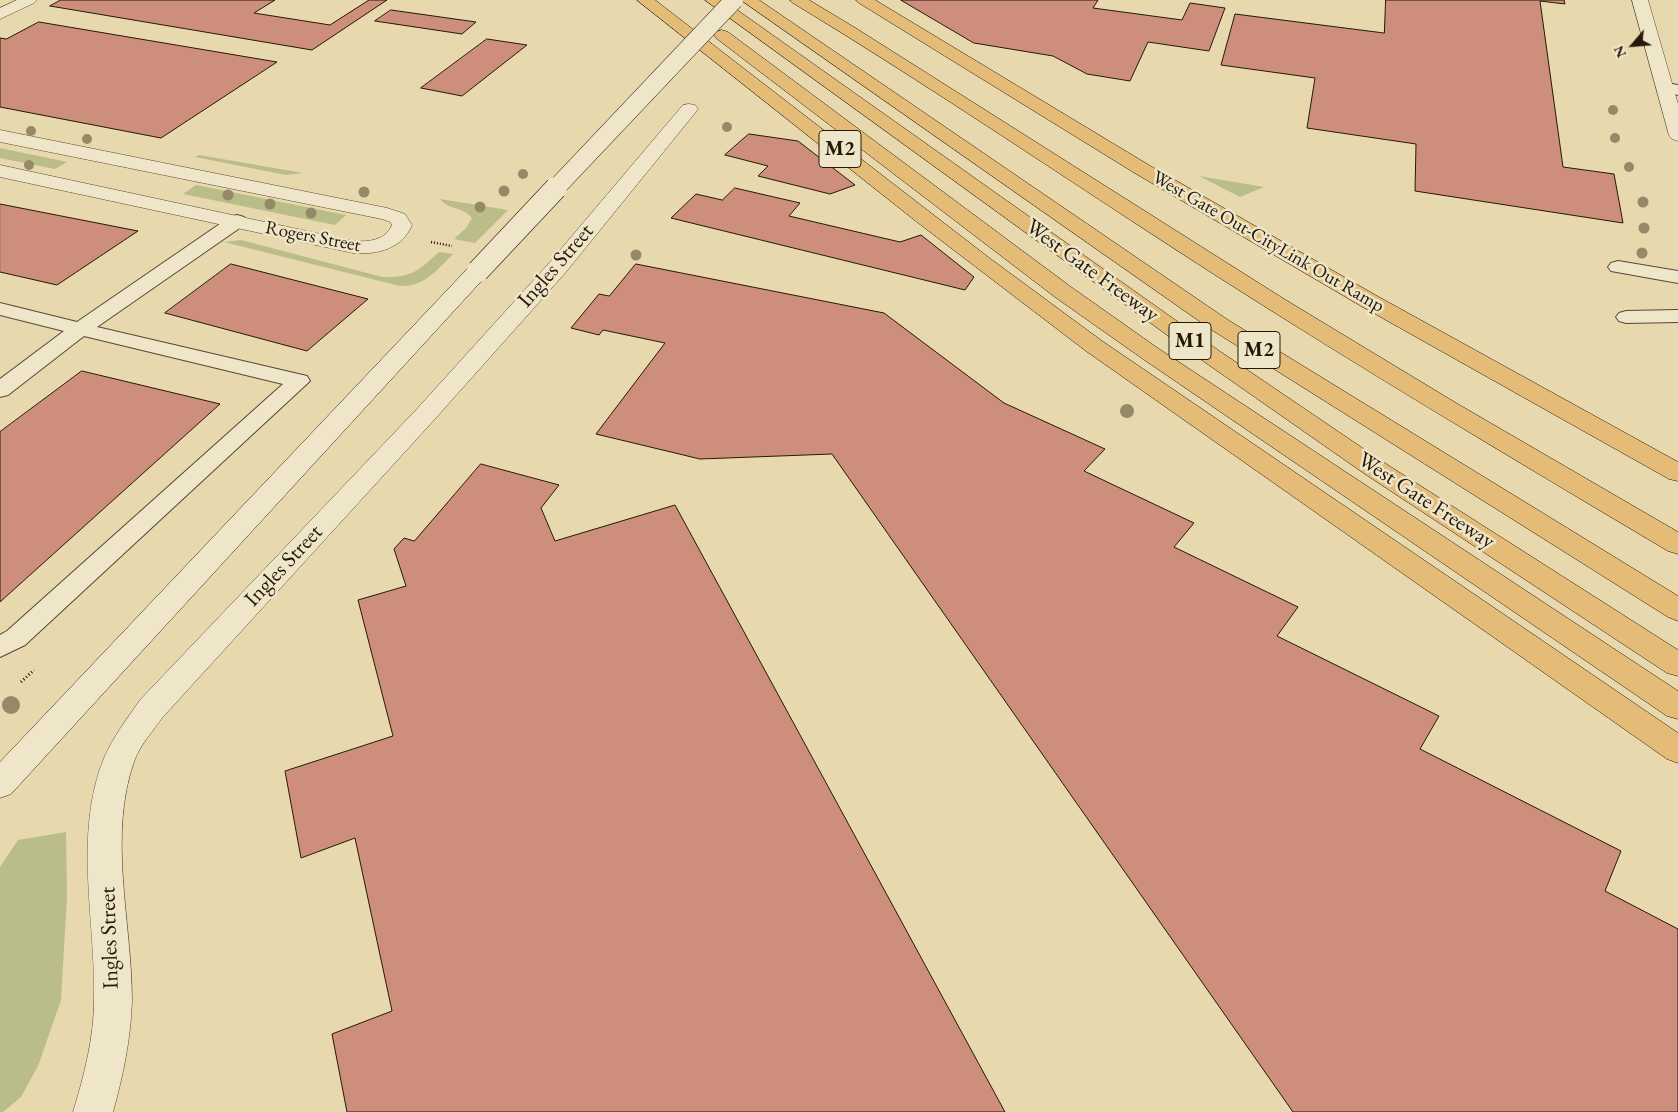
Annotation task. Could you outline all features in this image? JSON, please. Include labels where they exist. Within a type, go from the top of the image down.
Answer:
[{"type":"highway","name":"M2","points":[[645,0],[1032,301],[1094,346],[1678,750]]},
{"type":"highway","points":[[674,0],[808,98],[997,244],[1151,354],[1678,707]]},
{"type":"highway","name":"West Gate Freeway","points":[[713,0],[1212,357],[1374,468],[1678,665]]},
{"type":"highway","name":"M2","points":[[749,0],[1220,325],[1678,610]]},
{"type":"highway","points":[[798,0],[860,36],[1218,267],[1393,376],[1678,544]]},
{"type":"highway","points":[[815,0],[860,36]]},
{"type":"highway","name":"West Gate Out-CityLink Out Ramp","points":[[864,0],[1140,168],[1369,301],[1678,473]]},
{"type":"street","points":[[0,14],[29,0]]},
{"type":"street","points":[[0,784],[478,271],[734,0]]},
{"type":"street","points":[[1640,0],[1671,89],[1678,135]]},
{"type":"street","name":"Ingles Street","points":[[93,1112],[102,1081],[112,1028],[113,999],[107,867],[107,808],[119,758],[128,742],[151,709],[418,422],[558,267],[690,109]]},
{"type":"street","name":"Rogers Street","points":[[0,136],[387,214],[398,218],[402,225],[400,232],[384,243],[371,248],[359,248],[0,171]]},
{"type":"street","points":[[114,195],[158,167]]},
{"type":"lane","points":[[0,390],[80,329],[237,222]]},
{"type":"lane","points":[[1618,267],[1678,277]]},
{"type":"lane","points":[[0,309],[300,381],[16,638],[0,647]]},
{"type":"lane","points":[[1626,317],[1678,316]]},
{"type":"green space","points":[[0,148],[67,162],[55,169],[0,158]]},
{"type":"green space","points":[[199,155],[303,173],[286,175],[195,157]]},
{"type":"green space","points":[[1199,176],[1264,187],[1240,197]]},
{"type":"green space","points":[[196,185],[346,215],[335,225],[183,194]]},
{"type":"green space","points":[[440,199],[508,210],[475,243],[454,239],[466,228],[472,218],[464,211],[447,205]]},
{"type":"green space","points":[[241,240],[382,277],[408,275],[420,269],[439,252],[453,254],[423,281],[409,286],[400,286],[224,242]]},
{"type":"green space","points":[[66,832],[67,897],[61,1000],[38,1066],[21,1097],[3,1112],[0,1112],[0,867],[18,840]]},
{"type":"building","points":[[61,0],[275,0],[254,13],[330,25],[369,0],[387,0],[312,50],[50,6]]},
{"type":"building","points":[[901,0],[1098,0],[1093,8],[1182,20],[1190,3],[1225,8],[1209,51],[1148,42],[1130,81],[1087,74],[1053,56],[974,43]]},
{"type":"building","points":[[1386,0],[1564,0],[1565,4],[1540,1],[1563,167],[1614,174],[1623,223],[1415,191],[1416,144],[1307,128],[1315,78],[1221,65],[1235,14],[1384,33]]},
{"type":"building","points":[[391,10],[476,22],[462,34],[375,21]]},
{"type":"building","points":[[39,22],[277,62],[161,138],[0,107],[0,38],[6,39]]},
{"type":"building","points":[[487,39],[527,45],[462,96],[421,88]]},
{"type":"building","points":[[749,134],[798,141],[855,185],[830,194],[758,176],[768,166],[725,155]]},
{"type":"building","points":[[735,188],[800,203],[789,216],[900,242],[921,235],[974,277],[965,290],[671,218],[696,194],[722,200]]},
{"type":"building","points":[[0,204],[138,231],[57,285],[0,272]]},
{"type":"building","points":[[231,264],[368,299],[307,351],[165,313]]},
{"type":"building","points":[[636,264],[884,313],[1004,403],[1105,449],[1084,471],[1194,523],[1174,547],[1298,607],[1277,636],[1439,716],[1420,749],[1621,851],[1605,891],[1678,929],[1678,1112],[1293,1112],[832,454],[700,459],[596,434],[665,343],[603,330],[599,335],[571,328],[599,294],[609,296]]},
{"type":"building","points":[[82,371],[220,404],[0,602],[0,432]]},
{"type":"building","points":[[481,464],[559,485],[541,508],[555,541],[675,505],[1005,1112],[347,1112],[332,1034],[392,1011],[355,838],[301,858],[285,771],[393,736],[358,600],[406,586],[394,549],[404,538],[414,541]]}]
